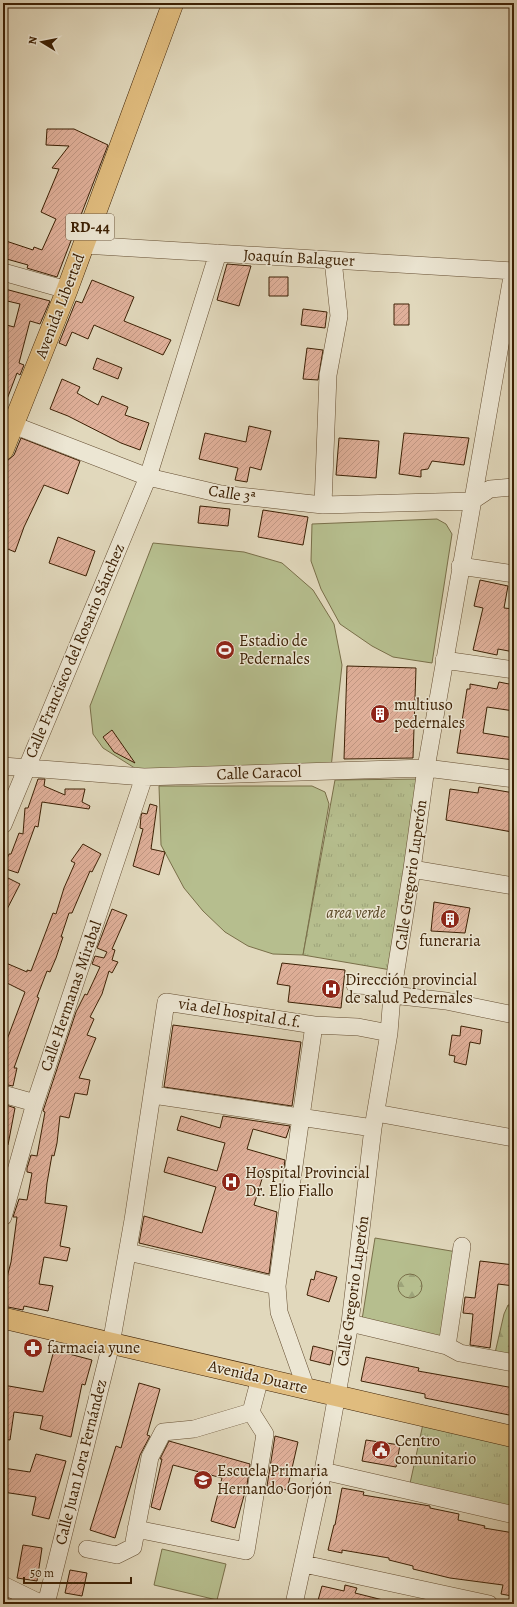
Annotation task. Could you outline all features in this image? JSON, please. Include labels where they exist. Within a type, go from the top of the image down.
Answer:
[{"type":"main road","name":"Avenida Libertad","points":[[3,450],[8,422],[67,290],[173,3]]},
{"type":"main road","name":"Avenida Duarte","points":[[3,1318],[514,1436]]},
{"type":"street","name":"Joaquín Balaguer","points":[[83,245],[513,271]]},
{"type":"street","name":"Calle Francisco del Rosario Sánchez","points":[[3,825],[25,768],[148,477],[218,253]]},
{"type":"street","points":[[323,506],[328,375],[339,316],[334,260]]},
{"type":"street","name":"Calle Gregorio Luperón","points":[[294,1604],[304,1564],[323,1471],[350,1324],[375,1120],[389,1033],[426,768],[460,566],[513,271]]},
{"type":"street","points":[[3,272],[67,290]]},
{"type":"street","name":"Calle 3ª","points":[[8,422],[148,477],[221,494],[323,506],[472,501]]},
{"type":"street","points":[[472,501],[490,489],[514,487]]},
{"type":"street","points":[[460,566],[514,574]]},
{"type":"street","points":[[444,660],[514,670]]},
{"type":"street","name":"Calle Caracol","points":[[3,766],[144,777],[426,768],[514,779]]},
{"type":"street","name":"Calle Hermanas Mirabal","points":[[3,1217],[6,1194],[35,1103],[144,777]]},
{"type":"street","points":[[412,869],[514,886]]},
{"type":"street","points":[[355,985],[394,991],[514,1015]]},
{"type":"street","name":"via del hospital d.f.","points":[[111,1344],[128,1252],[166,1002],[314,1025],[277,1286],[279,1312],[306,1388]]},
{"type":"street","points":[[314,1025],[358,1028],[389,1033]]},
{"type":"street","points":[[3,1094],[35,1103]]},
{"type":"street","points":[[153,1095],[301,1117],[375,1120],[514,1138]]},
{"type":"street","points":[[447,1346],[462,1246]]},
{"type":"street","points":[[128,1252],[277,1286]]},
{"type":"street","points":[[350,1324],[447,1346],[460,1353],[514,1363]]},
{"type":"street","name":"Calle Juan Lora Fernández","points":[[46,1604],[111,1344]]},
{"type":"street","points":[[136,1529],[246,1551],[265,1434],[251,1412],[260,1378]]},
{"type":"street","points":[[87,1549],[117,1555],[133,1547],[150,1457],[163,1432],[194,1429],[251,1412]]},
{"type":"street","points":[[323,1471],[514,1515]]},
{"type":"street","points":[[304,1564],[489,1604]]},
{"type":"street","points":[[3,1585],[42,1604]]},
{"type":"green space","points":[[437,519],[446,524],[452,534],[432,663],[393,657],[372,646],[340,624],[321,589],[311,561],[312,524]]},
{"type":"green space","name":"Estadio de Pedernales","points":[[153,543],[244,552],[282,563],[313,590],[334,624],[342,665],[331,768],[141,772],[103,748],[93,734],[90,706]]},
{"type":"green space","name":"area verde","points":[[422,779],[391,970],[303,955],[335,780]]},
{"type":"green space","points":[[159,786],[312,786],[325,792],[329,804],[303,955],[273,954],[248,946],[225,932],[203,911],[184,888],[161,845]]},
{"type":"green space","points":[[375,1238],[457,1252],[443,1339],[361,1326]]},
{"type":"green space","points":[[410,1274],[419,1277],[422,1286],[419,1295],[410,1298],[401,1295],[398,1286],[401,1277]]},
{"type":"green space","points":[[508,1305],[514,1305],[514,1360],[495,1353],[504,1314]]},
{"type":"green space","points":[[423,1424],[514,1446],[514,1512],[409,1488]]},
{"type":"green space","points":[[162,1549],[226,1564],[217,1600],[154,1585]]},
{"type":"building","points":[[47,129],[74,129],[108,145],[57,277],[27,268],[28,265],[3,258],[3,240],[33,250],[34,247],[42,250],[56,219],[41,212],[59,169],[52,168],[69,146],[46,145]]},
{"type":"building","points":[[227,264],[251,266],[239,306],[217,300]]},
{"type":"building","points":[[269,277],[288,277],[288,296],[269,296]]},
{"type":"building","points":[[92,280],[134,297],[124,321],[171,340],[163,355],[94,325],[88,339],[72,332],[66,346],[59,343],[76,301],[82,303]]},
{"type":"building","points":[[5,289],[50,301],[40,324],[30,321],[19,363],[24,365],[20,375],[17,373],[4,407],[3,324],[14,327],[20,304],[3,300]]},
{"type":"building","points":[[394,304],[409,304],[409,325],[394,325]]},
{"type":"building","points":[[303,309],[327,312],[325,328],[301,325]]},
{"type":"building","points":[[307,348],[323,350],[318,380],[303,379]]},
{"type":"building","points":[[97,358],[122,368],[118,379],[93,369]]},
{"type":"building","points":[[62,379],[80,387],[77,393],[98,405],[102,396],[128,407],[125,415],[149,423],[140,450],[121,443],[68,416],[50,409]]},
{"type":"building","points":[[249,426],[271,431],[261,470],[250,467],[247,482],[235,480],[238,468],[199,459],[205,433],[246,442]]},
{"type":"building","points":[[404,433],[469,438],[464,465],[432,461],[428,469],[421,470],[421,477],[399,474]]},
{"type":"building","points":[[21,438],[80,461],[68,494],[44,485],[24,527],[15,552],[3,547],[3,473],[7,461],[14,455]]},
{"type":"building","points":[[339,438],[379,441],[376,478],[336,475]]},
{"type":"building","points":[[200,506],[230,509],[228,526],[198,523]]},
{"type":"building","points":[[263,510],[308,517],[303,545],[258,537]]},
{"type":"building","points":[[58,537],[95,551],[86,576],[49,563]]},
{"type":"building","points":[[480,580],[508,586],[504,608],[514,609],[514,652],[498,649],[497,655],[473,650],[483,608],[474,606]]},
{"type":"building","name":"multiuso pedernales","points":[[347,666],[416,668],[413,758],[344,759]]},
{"type":"building","points":[[499,682],[514,685],[514,711],[487,707],[483,733],[514,738],[514,760],[457,753],[467,689],[470,689],[470,684],[497,689]]},
{"type":"building","points":[[112,730],[135,763],[114,752],[103,737]]},
{"type":"building","points":[[38,779],[45,779],[44,786],[65,795],[65,789],[85,789],[82,802],[90,806],[89,809],[42,802],[38,827],[35,826],[18,873],[3,868],[9,854],[11,854],[19,833],[23,834],[25,808],[28,808]]},
{"type":"building","points":[[479,787],[514,793],[514,817],[512,832],[446,820],[450,789],[478,793]]},
{"type":"building","points":[[150,804],[157,806],[151,849],[165,852],[159,875],[133,866],[143,829],[140,828],[141,816],[142,813],[147,814]]},
{"type":"building","points":[[83,844],[101,854],[92,872],[90,871],[72,913],[69,913],[56,958],[50,972],[47,971],[37,997],[39,998],[14,1068],[17,1068],[13,1086],[3,1084],[3,1050],[25,992],[3,981],[3,970],[6,963],[27,972],[27,970],[31,971],[53,913],[56,914],[64,888],[75,863],[71,861]]},
{"type":"building","points":[[8,878],[20,884],[3,917],[3,889]]},
{"type":"building","name":"funeraria","points":[[434,902],[470,908],[465,933],[431,931]]},
{"type":"building","points":[[112,909],[127,915],[112,949],[115,950],[112,960],[118,962],[112,973],[109,971],[102,994],[90,1017],[94,1019],[87,1035],[96,1038],[79,1078],[90,1080],[87,1095],[75,1093],[69,1118],[60,1116],[57,1143],[54,1156],[52,1155],[47,1183],[45,1203],[67,1206],[60,1246],[70,1248],[67,1261],[44,1257],[39,1284],[53,1286],[48,1311],[24,1306],[23,1310],[3,1306],[3,1293],[11,1262],[17,1217],[13,1217],[19,1199],[27,1200],[32,1173],[27,1172],[27,1168],[31,1155],[37,1156],[45,1112],[43,1111],[76,1012],[85,994],[87,995],[100,967],[92,964],[95,956],[104,958],[107,952],[97,948]]},
{"type":"building","points":[[282,963],[345,970],[341,1008],[288,1002],[290,986],[277,984]]},
{"type":"building","points":[[173,1025],[301,1042],[292,1106],[164,1087]]},
{"type":"building","points":[[461,1026],[482,1030],[480,1044],[470,1042],[466,1065],[454,1062],[455,1056],[449,1055],[452,1035],[460,1036]]},
{"type":"building","points":[[3,1104],[15,1108],[8,1145],[3,1144]]},
{"type":"building","points":[[181,1116],[220,1128],[223,1116],[290,1126],[286,1138],[253,1129],[247,1149],[285,1160],[283,1174],[265,1169],[254,1205],[277,1212],[269,1274],[139,1243],[144,1216],[202,1233],[216,1187],[164,1172],[168,1157],[217,1171],[225,1143],[177,1130]]},
{"type":"building","points":[[480,1261],[514,1265],[514,1286],[498,1284],[490,1348],[470,1345],[473,1314],[463,1313],[465,1297],[475,1298]]},
{"type":"building","points":[[316,1271],[337,1277],[329,1302],[307,1295],[311,1279],[314,1280]]},
{"type":"building","points":[[313,1346],[333,1351],[330,1365],[310,1360]]},
{"type":"building","points":[[54,1350],[92,1360],[85,1385],[82,1384],[71,1437],[40,1429],[43,1416],[14,1412],[10,1440],[3,1439],[3,1385],[43,1392]]},
{"type":"building","points":[[366,1357],[419,1368],[418,1371],[514,1388],[514,1416],[425,1398],[425,1394],[361,1381]]},
{"type":"building","points":[[139,1383],[160,1389],[147,1435],[150,1436],[140,1455],[115,1538],[90,1530],[116,1446],[121,1448]]},
{"type":"building","points":[[275,1436],[298,1442],[287,1490],[267,1486]]},
{"type":"building","points":[[366,1440],[400,1445],[396,1467],[362,1461]]},
{"type":"building","points":[[169,1441],[250,1464],[247,1485],[235,1528],[211,1521],[222,1478],[173,1465],[160,1510],[151,1507],[162,1459],[160,1459]]},
{"type":"building","points":[[36,1454],[66,1461],[49,1519],[32,1515],[36,1497],[3,1492],[3,1468],[30,1472]]},
{"type":"building","points":[[342,1488],[364,1492],[363,1495],[430,1506],[430,1508],[459,1514],[458,1520],[485,1526],[484,1528],[514,1533],[514,1592],[512,1592],[512,1596],[501,1594],[503,1585],[450,1578],[413,1569],[413,1566],[389,1560],[389,1558],[342,1550],[342,1553],[328,1550],[335,1525]]},
{"type":"building","points":[[23,1545],[42,1548],[37,1581],[17,1578]]},
{"type":"building","points":[[70,1570],[87,1573],[82,1596],[65,1593]]},
{"type":"building","points":[[345,1585],[357,1588],[355,1593],[383,1600],[383,1604],[317,1604],[322,1586],[344,1591]]},
{"type":"place","name":"Estadio de Pedernales","points":[[225,650]]},
{"type":"place","name":"multiuso pedernales","points":[[380,714]]},
{"type":"place","name":"funeraria","points":[[450,919]]},
{"type":"place","name":"Dirección provincial de salud Pedernales","points":[[331,989]]},
{"type":"place","name":"Hospital Provincial Dr. Elio Fiallo","points":[[231,1182]]},
{"type":"place","name":"farmacia yune","points":[[33,1348]]},
{"type":"place","name":"Centro comunitario","points":[[381,1450]]},
{"type":"place","name":"Escuela Primaria Hernando Gorjón","points":[[203,1480]]}]
